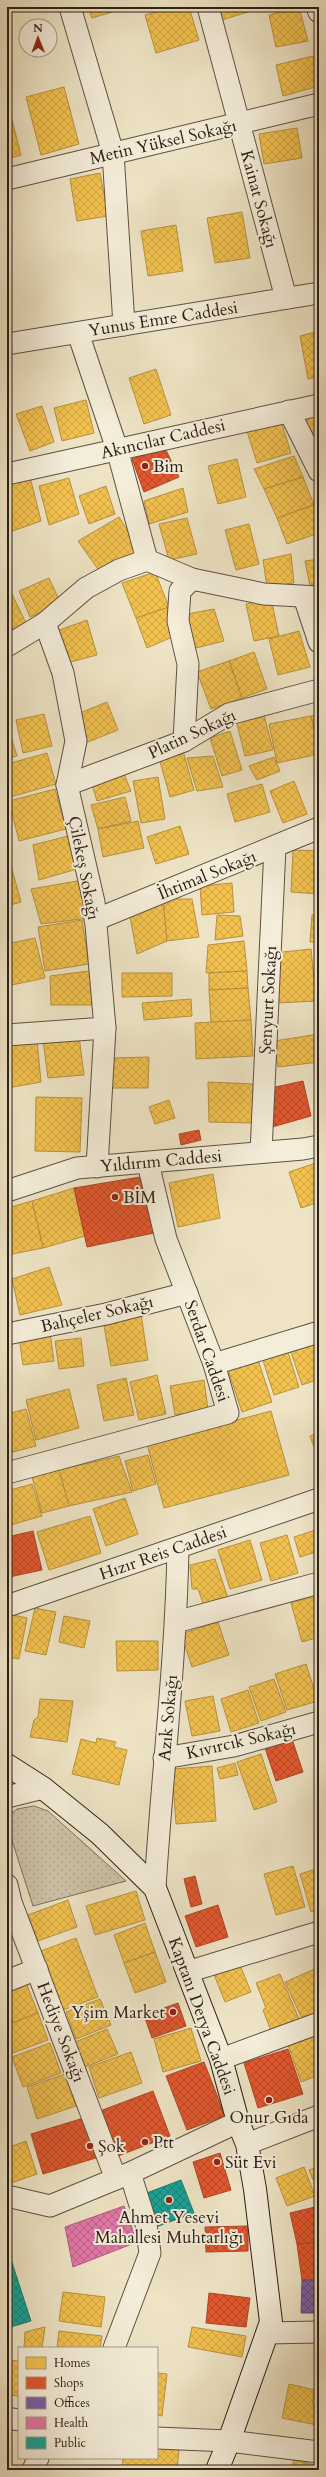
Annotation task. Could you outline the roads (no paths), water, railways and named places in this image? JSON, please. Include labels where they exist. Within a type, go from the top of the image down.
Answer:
[{"type":"street","points":[[70,7],[113,153],[124,325]]},
{"type":"street","name":"Kainat Sokağı","points":[[208,7],[286,298]]},
{"type":"street","points":[[317,7],[319,12]]},
{"type":"street","name":"Metin Yüksel Sokağı","points":[[7,179],[319,104]]},
{"type":"street","name":"Yunus Emre Caddesi","points":[[7,344],[319,293]]},
{"type":"street","points":[[78,333],[117,450],[147,560]]},
{"type":"street","name":"Akıncılar Caddesi","points":[[7,474],[319,405]]},
{"type":"street","points":[[289,411],[319,472]]},
{"type":"street","points":[[7,646],[45,623],[86,588],[120,570],[147,560],[192,579],[264,594],[312,597],[319,642]]},
{"type":"street","points":[[184,741],[188,664],[178,621],[180,591],[192,579]]},
{"type":"street","name":"Çilekeş Sokağı","points":[[45,623],[63,673],[76,741],[67,785],[94,902],[105,1028],[97,1167]]},
{"type":"street","name":"Platin Sokağı","points":[[67,785],[184,741],[229,714],[319,690]]},
{"type":"street","name":"İhtimal Sokağı","points":[[95,920],[319,828]]},
{"type":"street","name":"Şenyurt Sokağı","points":[[261,1152],[275,847]]},
{"type":"street","points":[[7,1036],[105,1028]]},
{"type":"street","name":"Yıldırım Caddesi","points":[[7,1192],[77,1168],[261,1152],[303,1150],[319,1146]]},
{"type":"street","name":"Serdar Caddesi","points":[[7,1473],[228,1413],[214,1364],[166,1238],[148,1163]]},
{"type":"street","name":"Bahçeler Sokağı","points":[[7,1334],[106,1314],[187,1293]]},
{"type":"street","points":[[214,1364],[319,1332]]},
{"type":"street","name":"Hızır Reis Caddesi","points":[[7,1606],[319,1499]]},
{"type":"street","name":"Azık Sokağı","points":[[155,1888],[164,1758],[176,1622],[178,1548]]},
{"type":"street","points":[[176,1622],[319,1583]]},
{"type":"street","name":"Kıvırcık Sokağı","points":[[164,1758],[234,1746],[319,1722]]},
{"type":"street","name":"Kaptanı Derya Caddesi","points":[[7,1765],[43,1788],[100,1834],[155,1888],[186,1972],[221,2059],[238,2122],[247,2144],[255,2189],[271,2322],[229,2441],[217,2470]]},
{"type":"street","points":[[7,1797],[43,1788]]},
{"type":"street","name":"Hediye Sokağı","points":[[8,1897],[123,2176],[146,2224],[150,2253],[114,2347]]},
{"type":"street","points":[[186,1972],[319,1932]]},
{"type":"street","points":[[7,1981],[37,1969]]},
{"type":"street","points":[[221,2059],[319,2023]]},
{"type":"street","points":[[247,2144],[319,2116]]},
{"type":"street","points":[[7,2196],[50,2206],[123,2176],[238,2122]]},
{"type":"street","points":[[267,2333],[319,2332]]},
{"type":"street","points":[[7,2418],[18,2420]]},
{"type":"street","points":[[158,2438],[229,2441],[319,2452]]},
{"type":"street","points":[[33,2470],[38,2459]]},
{"type":"place","name":"Bim","points":[[145,466]]},
{"type":"place","name":"BİM","points":[[115,1197]]},
{"type":"place","name":"Yşim Market","points":[[173,2012]]},
{"type":"place","name":"Onur Gıda","points":[[269,2100]]},
{"type":"place","name":"Ptt","points":[[145,2142]]},
{"type":"place","name":"Şok","points":[[90,2146]]},
{"type":"place","name":"Süt Evi","points":[[217,2162]]},
{"type":"place","name":"Ahmet Yesevi Mahallesi Muhtarlığı","points":[[169,2200]]}]
